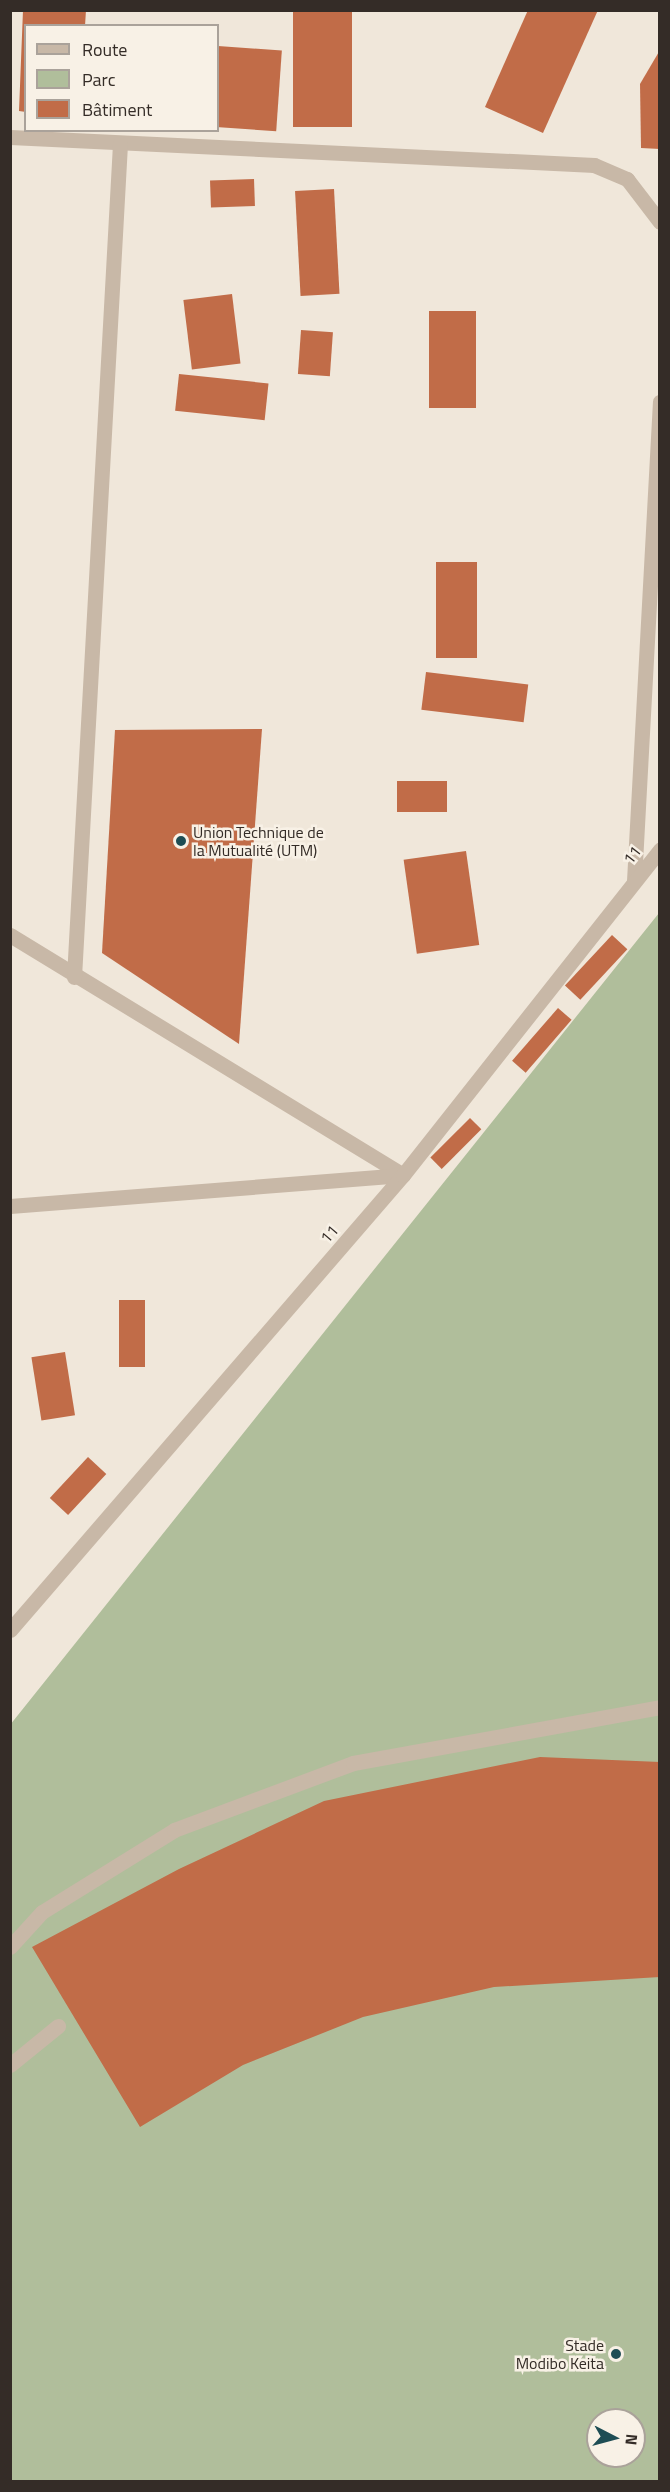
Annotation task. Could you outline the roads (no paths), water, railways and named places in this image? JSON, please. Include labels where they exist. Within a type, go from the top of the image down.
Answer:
[{"type":"street","points":[[10,137],[594,165],[627,179],[660,222]]},
{"type":"street","points":[[74,977],[120,143]]},
{"type":"street","points":[[634,881],[660,402]]},
{"type":"street","name":"11","points":[[10,1630],[403,1175],[660,849]]},
{"type":"street","points":[[10,935],[74,977],[403,1175]]},
{"type":"street","points":[[10,1206],[403,1175]]},
{"type":"street","points":[[10,1947],[42,1912],[174,1830],[353,1763],[660,1707]]},
{"type":"street","points":[[10,2066],[58,2026]]},
{"type":"place","name":"Union Technique de la Mutualité (UTM)","points":[[181,841]]},
{"type":"place","name":"Stade Modibo Keita","points":[[616,2354]]}]
